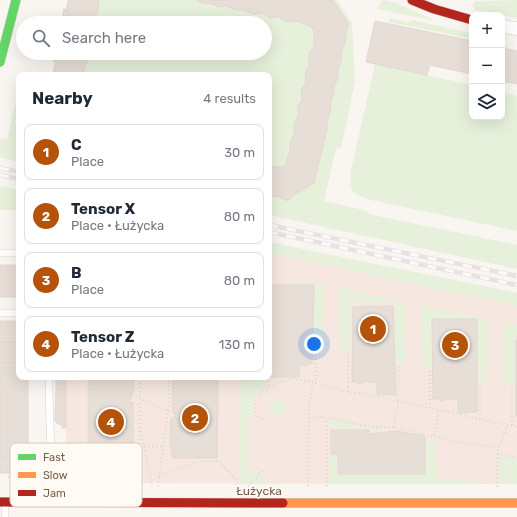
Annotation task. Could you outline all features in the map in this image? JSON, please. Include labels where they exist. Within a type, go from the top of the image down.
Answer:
[{"type":"street","points":[[0,62],[16,0]]},
{"type":"street","points":[[412,0],[434,9],[469,19]]},
{"type":"street","points":[[505,27],[517,29]]},
{"type":"street","name":"Łużycka","points":[[142,502],[517,502]]},
{"type":"lane","points":[[0,252],[16,253]]},
{"type":"lane","points":[[0,313],[16,314]]},
{"type":"lane","points":[[49,380],[50,443]]},
{"type":"lane","points":[[3,502],[5,517]]},
{"type":"path","points":[[308,486],[309,405],[314,383],[315,347],[324,347]]},
{"type":"path","points":[[348,354],[348,392]]},
{"type":"path","points":[[394,427],[398,402],[399,365]]},
{"type":"path","points":[[430,371],[430,408]]},
{"type":"path","points":[[264,419],[256,416],[254,406],[260,393],[269,386],[293,379],[517,427]]},
{"type":"path","points":[[88,380],[88,443]]},
{"type":"path","points":[[139,443],[140,380]]},
{"type":"path","points":[[158,486],[168,411],[169,380]]},
{"type":"path","points":[[267,380],[269,386]]},
{"type":"path","points":[[480,383],[480,419]]},
{"type":"path","points":[[512,388],[512,426]]},
{"type":"path","points":[[132,395],[168,411],[174,412]]},
{"type":"path","points":[[434,436],[439,410]]},
{"type":"path","points":[[309,418],[327,418],[373,427],[394,427],[434,436],[498,447]]},
{"type":"path","points":[[327,418],[327,486]]},
{"type":"path","points":[[139,422],[152,486]]},
{"type":"path","points":[[497,487],[498,447],[500,447],[508,425]]},
{"type":"path","points":[[144,446],[162,447]]},
{"type":"path","points":[[497,454],[517,458]]},
{"type":"path","points":[[159,477],[198,461],[220,461],[236,480],[237,486]]},
{"type":"path","points":[[248,486],[264,469]]},
{"type":"shaded area","points":[[272,249],[517,301],[517,484],[142,483],[142,443],[66,443],[66,380],[272,380]]},
{"type":"green space","points":[[71,0],[337,0],[352,23],[355,81],[341,149],[336,148],[324,201],[368,211],[368,214],[517,245],[517,269],[272,216],[272,72],[56,72],[58,60],[272,60],[272,16],[68,16]]},
{"type":"green space","points":[[382,0],[401,5],[437,21],[377,9]]},
{"type":"green space","points":[[517,0],[517,18],[505,16],[505,12],[486,12],[476,10],[473,6],[475,1]]},
{"type":"green space","points":[[389,18],[408,23],[411,20],[469,32],[469,38],[389,22]]},
{"type":"green space","points":[[375,64],[469,84],[469,120],[505,120],[505,93],[517,96],[517,231],[371,200],[353,191],[350,183],[351,171]]},
{"type":"green space","points":[[16,100],[16,161],[0,157],[0,139],[7,139]]},
{"type":"green space","points":[[0,186],[16,189],[16,210],[0,210]]},
{"type":"green space","points":[[272,243],[517,293],[517,306],[272,254]]},
{"type":"green space","points":[[301,280],[324,284],[324,345],[312,343],[314,285],[301,285]]},
{"type":"green space","points":[[340,288],[406,302],[405,365],[395,362],[395,302],[350,302],[350,353],[340,351]]},
{"type":"green space","points":[[422,305],[488,319],[487,382],[477,380],[477,319],[433,320],[433,370],[422,368]]},
{"type":"green space","points":[[504,322],[517,325],[517,336],[514,337],[515,387],[504,385]]},
{"type":"green space","points":[[240,380],[264,380],[264,387],[255,398],[253,416],[249,417],[248,419],[248,472],[260,473],[260,484],[239,484]]},
{"type":"green space","points":[[277,399],[283,401],[285,407],[283,413],[277,415],[271,413],[269,407],[271,401]]},
{"type":"green space","points":[[329,420],[385,430],[329,429]]},
{"type":"green space","points":[[426,440],[435,442],[436,478],[476,479],[476,484],[329,484],[329,455],[337,455],[336,474],[426,474]]},
{"type":"green space","points":[[499,456],[517,460],[517,484],[499,484]]},
{"type":"building","points":[[68,0],[99,0],[96,16],[65,16]]},
{"type":"building","points":[[197,0],[333,0],[349,24],[346,32],[345,44],[342,50],[341,61],[338,68],[338,78],[334,86],[334,95],[331,101],[327,129],[314,183],[294,195],[288,201],[279,197],[272,196],[272,167],[282,167],[286,164],[290,152],[290,141],[294,136],[294,124],[299,113],[297,106],[302,101],[301,90],[306,82],[305,72],[309,67],[309,54],[314,46],[314,30],[310,26],[296,21],[287,22],[278,17],[272,18],[272,16],[267,16],[263,13],[253,14],[244,10],[236,10],[226,6],[218,7],[214,4],[202,3]]},
{"type":"building","points":[[64,9],[69,11],[68,16],[62,16]]},
{"type":"building","points":[[375,21],[469,40],[469,73],[430,65],[427,75],[366,62]]},
{"type":"building","points":[[505,49],[517,51],[517,84],[505,82]]},
{"type":"building","points":[[56,60],[87,60],[83,72],[54,72]]},
{"type":"building","points":[[0,265],[16,265],[16,297],[0,297]]},
{"type":"building","points":[[272,285],[314,285],[312,364],[307,364],[306,366],[299,364],[299,377],[272,377]]},
{"type":"building","points":[[393,306],[396,395],[377,395],[377,382],[362,382],[362,384],[358,384],[358,382],[352,382],[353,307]]},
{"type":"building","points":[[432,319],[477,319],[477,412],[458,413],[458,399],[444,399],[444,401],[440,401],[440,399],[433,399]]},
{"type":"building","points":[[0,321],[16,321],[16,342],[0,342]]},
{"type":"building","points":[[517,340],[517,416],[516,416]]},
{"type":"building","points":[[0,342],[16,342],[16,363],[0,363]]},
{"type":"building","points":[[0,363],[16,363],[16,373],[0,373]]},
{"type":"building","points":[[0,373],[16,373],[16,380],[28,380],[28,443],[10,443],[10,457],[0,457]]},
{"type":"building","points":[[56,380],[66,380],[66,390],[56,390]]},
{"type":"building","points":[[89,380],[133,380],[134,390],[129,402],[133,402],[133,443],[96,443],[89,441]]},
{"type":"building","points":[[173,380],[218,380],[217,458],[173,458],[170,442],[171,418],[175,417],[172,405]]},
{"type":"building","points":[[56,390],[66,390],[66,428],[62,428],[63,425],[58,424],[55,421]]},
{"type":"building","points":[[331,430],[369,430],[369,434],[396,431],[425,436],[425,474],[338,474],[338,454],[331,454]]},
{"type":"building","points":[[0,457],[10,457],[10,473],[0,473]]},
{"type":"railway","points":[[0,168],[16,171]]},
{"type":"railway","points":[[0,175],[16,178]]},
{"type":"railway","points":[[272,226],[517,276]]},
{"type":"railway","points":[[272,233],[517,285]]},
{"type":"traffic: fast","points":[[0,62],[16,0]]},
{"type":"traffic: slow","points":[[283,503],[517,503]]},
{"type":"traffic: jam","points":[[412,0],[434,9],[469,19]]},
{"type":"traffic: jam","points":[[0,502],[10,502]]},
{"type":"traffic: jam","points":[[142,503],[283,503]]},
{"type":"place","name":"C","points":[[373,329]]},
{"type":"place","name":"B","points":[[455,345]]},
{"type":"place","name":"Tensor X","points":[[195,418]]},
{"type":"place","name":"Tensor Z","points":[[111,422]]}]
